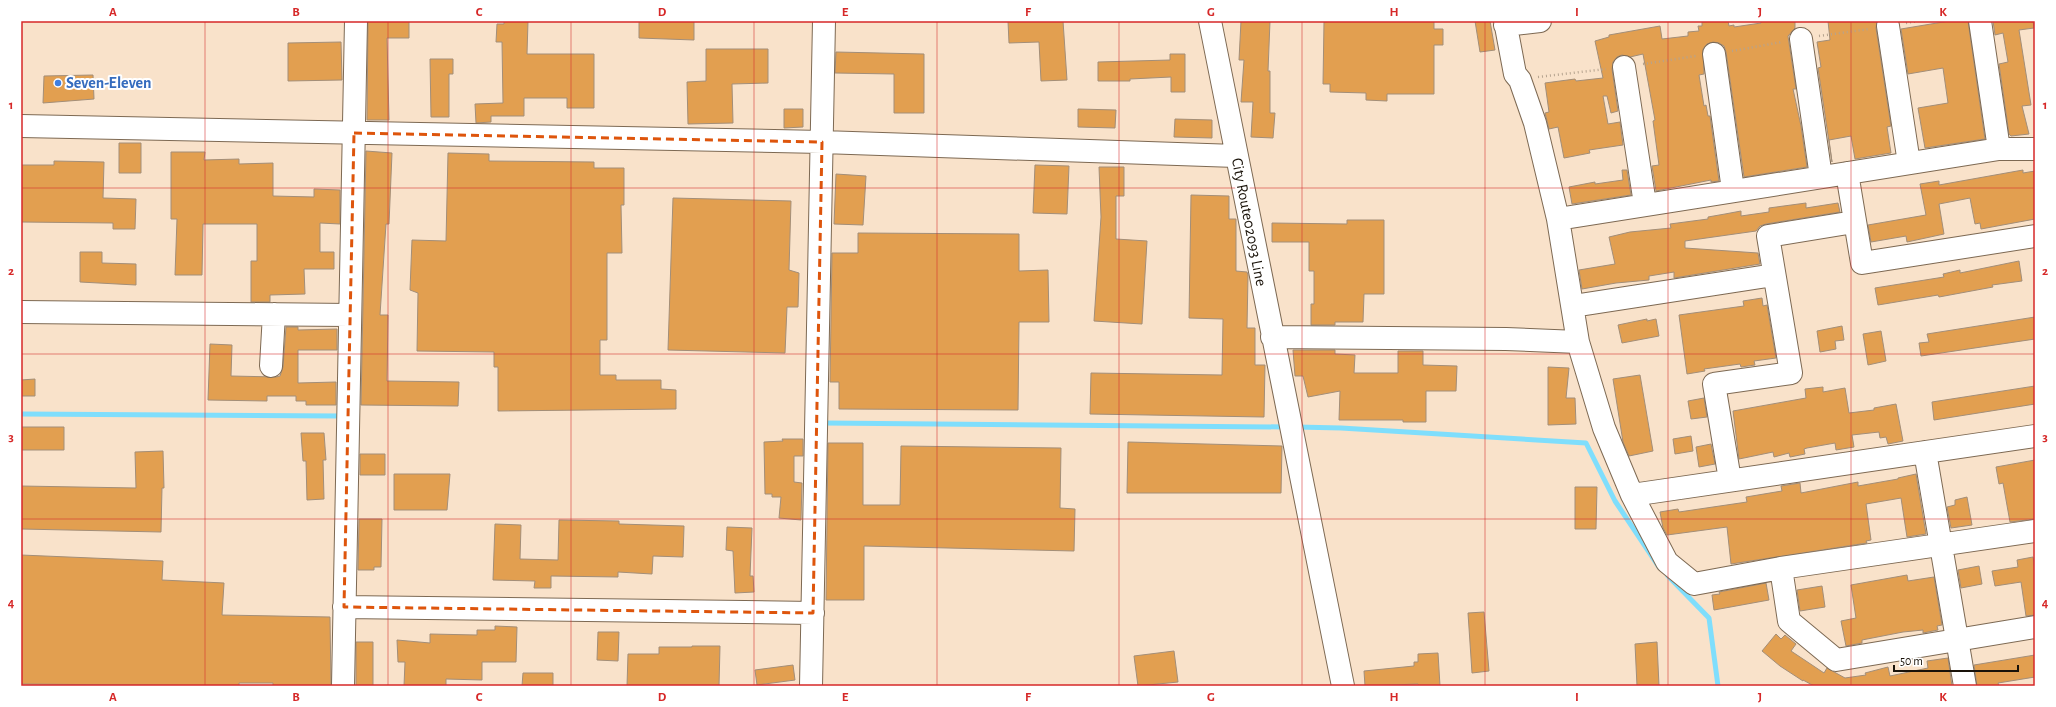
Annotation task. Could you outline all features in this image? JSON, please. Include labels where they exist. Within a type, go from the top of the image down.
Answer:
[{"type":"street","points":[[344,686],[344,607],[356,21]]},
{"type":"street","points":[[811,686],[824,21]]},
{"type":"street","name":"City Route02093 Line","points":[[1210,21],[1343,686]]},
{"type":"street","points":[[1540,21],[1505,23],[1515,74],[1520,80],[1535,123],[1558,219],[1574,306],[1578,342],[1604,428],[1632,495],[1667,562],[1694,584],[1781,568],[2035,531]]},
{"type":"street","points":[[1980,21],[1999,149]]},
{"type":"street","points":[[1888,26],[1909,163]]},
{"type":"street","points":[[1800,39],[1822,177]]},
{"type":"street","points":[[1714,54],[1733,190]]},
{"type":"street","points":[[1624,67],[1645,204]]},
{"type":"street","points":[[21,126],[822,142],[1236,156]]},
{"type":"street","points":[[1558,219],[1733,190],[1999,149],[2035,149]]},
{"type":"street","points":[[1846,173],[1862,262],[2035,236]]},
{"type":"street","points":[[1730,480],[1714,384],[1790,373],[1768,236],[1854,222]]},
{"type":"street","points":[[1574,306],[1774,275]]},
{"type":"street","points":[[21,312],[350,315]]},
{"type":"street","points":[[271,366],[274,314]]},
{"type":"street","points":[[1272,337],[1506,339],[1578,342]]},
{"type":"street","points":[[1632,495],[2035,436]]},
{"type":"street","points":[[1925,452],[1965,686]]},
{"type":"street","points":[[1781,568],[1789,621],[1836,660],[2035,627]]},
{"type":"street","points":[[344,607],[813,614]]},
{"type":"highlighted area","points":[[354,133],[822,142],[813,613],[344,607]]},
{"type":"building","points":[[368,21],[409,21],[409,38],[387,38],[389,120],[367,120]]},
{"type":"building","points":[[504,21],[528,21],[527,54],[594,54],[594,108],[567,108],[567,98],[524,98],[524,116],[491,116],[491,122],[476,123],[475,104],[503,103],[502,42],[496,42],[497,24],[504,24]]},
{"type":"building","points":[[639,21],[694,21],[694,40],[639,38]]},
{"type":"building","points":[[1008,21],[1063,21],[1067,80],[1041,81],[1039,42],[1009,43]]},
{"type":"building","points":[[1241,21],[1270,21],[1268,71],[1270,71],[1270,113],[1275,113],[1273,138],[1251,137],[1253,102],[1241,102],[1244,60],[1239,60]]},
{"type":"building","points":[[1434,21],[1434,29],[1443,29],[1443,45],[1434,45],[1434,94],[1387,94],[1387,101],[1366,100],[1366,93],[1330,92],[1330,84],[1323,84],[1324,22]]},
{"type":"building","points":[[1475,21],[1490,21],[1495,50],[1480,52]]},
{"type":"building","points":[[1728,21],[1729,26],[1734,25],[1734,27],[1761,23],[1761,21],[1795,21],[1795,28],[1788,36],[1796,89],[1793,89],[1801,126],[1807,167],[1744,177],[1726,52],[1724,46],[1713,42],[1707,44],[1703,49],[1704,74],[1699,75],[1704,106],[1706,105],[1708,116],[1710,116],[1719,181],[1711,182],[1711,180],[1656,191],[1652,166],[1659,165],[1653,121],[1655,120],[1643,54],[1630,57],[1622,55],[1617,57],[1613,62],[1612,69],[1618,111],[1611,113],[1607,96],[1603,96],[1608,124],[1620,122],[1623,145],[1589,150],[1590,153],[1564,158],[1558,127],[1549,129],[1545,113],[1549,112],[1545,83],[1575,79],[1576,81],[1603,78],[1595,41],[1609,37],[1609,35],[1660,26],[1662,39],[1688,36],[1688,32],[1699,31],[1698,26],[1702,26],[1702,22]]},
{"type":"building","points":[[1828,21],[1877,21],[1876,28],[1891,126],[1887,127],[1891,153],[1855,159],[1851,136],[1829,140],[1832,162],[1818,68],[1821,67],[1817,42],[1830,40]]},
{"type":"building","points":[[1949,21],[1968,21],[1985,139],[1925,148],[1918,108],[1948,103],[1943,68],[1908,74],[1901,29]]},
{"type":"building","points":[[1993,21],[2033,21],[2034,28],[2019,30],[2031,105],[2022,106],[2029,134],[2011,136],[2009,134],[1999,64],[2008,62],[2003,33],[1995,35]]},
{"type":"building","points":[[341,42],[342,80],[288,81],[288,43]]},
{"type":"building","points":[[706,49],[768,49],[768,83],[732,84],[733,123],[688,124],[687,82],[706,81]]},
{"type":"building","points":[[836,52],[924,54],[924,113],[894,113],[894,74],[835,73]]},
{"type":"building","points":[[1170,54],[1185,54],[1185,92],[1171,92],[1171,77],[1130,79],[1130,81],[1098,81],[1098,62],[1170,60]]},
{"type":"building","points":[[430,59],[453,59],[453,74],[449,74],[449,117],[431,117]]},
{"type":"building","points":[[93,75],[94,99],[43,103],[44,76]]},
{"type":"building","points":[[784,109],[803,109],[803,127],[784,128]]},
{"type":"building","points":[[1078,109],[1116,110],[1115,128],[1078,127]]},
{"type":"building","points":[[1175,119],[1212,120],[1212,138],[1174,137]]},
{"type":"building","points":[[119,143],[141,143],[141,173],[119,173]]},
{"type":"building","points":[[366,151],[392,153],[389,224],[386,224],[380,315],[388,315],[387,381],[459,382],[458,406],[361,405]]},
{"type":"building","points":[[171,152],[205,152],[204,160],[239,159],[239,164],[273,163],[273,196],[314,197],[314,189],[340,190],[340,224],[320,223],[320,252],[334,252],[334,269],[304,269],[305,294],[270,295],[270,302],[251,302],[251,261],[257,261],[257,224],[203,224],[202,275],[175,275],[177,219],[171,219]]},
{"type":"building","points":[[448,153],[489,154],[489,161],[594,162],[594,168],[624,168],[624,205],[621,205],[622,253],[607,253],[607,340],[600,340],[600,375],[616,375],[616,380],[661,380],[661,389],[676,390],[676,409],[498,411],[498,367],[494,367],[494,352],[417,351],[418,293],[410,290],[412,240],[446,241]]},
{"type":"building","points":[[54,161],[104,162],[103,198],[136,199],[135,229],[113,229],[113,223],[21,222],[21,165],[54,165]]},
{"type":"building","points":[[1035,165],[1069,166],[1067,214],[1033,213]]},
{"type":"building","points":[[1099,167],[1124,167],[1124,196],[1116,196],[1116,239],[1147,241],[1142,324],[1094,321],[1101,217]]},
{"type":"building","points":[[1622,170],[1627,170],[1631,195],[1572,204],[1569,187],[1595,182],[1595,184],[1623,180]]},
{"type":"building","points":[[2023,170],[2023,173],[2035,171],[2035,219],[1981,229],[1980,223],[1975,224],[1970,198],[1939,204],[1944,234],[1907,242],[1906,236],[1871,242],[1868,225],[1926,215],[1920,184],[1939,181],[1939,185]]},
{"type":"building","points":[[836,174],[866,176],[863,225],[834,224]]},
{"type":"building","points":[[1191,195],[1229,196],[1229,219],[1236,219],[1236,271],[1247,272],[1248,275],[1247,328],[1255,328],[1255,365],[1265,365],[1264,417],[1090,414],[1091,373],[1222,375],[1223,319],[1189,318]]},
{"type":"building","points":[[673,198],[791,201],[789,270],[799,273],[798,307],[787,307],[785,353],[668,350]]},
{"type":"building","points":[[1806,203],[1806,208],[1838,203],[1840,212],[1766,224],[1760,226],[1756,231],[1685,241],[1685,248],[1758,253],[1760,264],[1674,278],[1674,272],[1649,276],[1649,280],[1616,283],[1582,289],[1579,270],[1615,264],[1609,237],[1630,232],[1671,228],[1670,224],[1708,219],[1708,217],[1741,211],[1741,216],[1769,212],[1769,208]]},
{"type":"building","points":[[1347,220],[1384,220],[1384,294],[1364,294],[1363,322],[1335,322],[1335,325],[1311,325],[1311,304],[1314,304],[1314,271],[1309,271],[1309,242],[1272,242],[1272,223],[1347,224]]},
{"type":"building","points":[[858,233],[1019,234],[1019,271],[1048,270],[1049,322],[1019,322],[1018,410],[839,409],[839,382],[830,382],[832,253],[858,253]]},
{"type":"building","points":[[80,252],[102,252],[102,263],[136,264],[136,285],[80,282]]},
{"type":"building","points":[[2019,261],[2022,281],[1992,285],[1993,287],[1939,297],[1938,295],[1878,305],[1875,288],[1944,277],[1943,274],[1960,270],[1960,273]]},
{"type":"building","points":[[1762,298],[1763,306],[1767,305],[1776,358],[1754,361],[1755,365],[1741,367],[1740,364],[1704,369],[1705,371],[1687,374],[1679,315],[1744,306],[1743,301]]},
{"type":"building","points":[[2035,317],[2035,339],[1921,356],[1919,343],[1929,342],[1927,334]]},
{"type":"building","points":[[1647,319],[1647,321],[1656,319],[1659,336],[1622,343],[1618,325]]},
{"type":"building","points":[[1842,326],[1844,340],[1835,341],[1836,349],[1820,352],[1817,331]]},
{"type":"building","points":[[286,327],[298,327],[298,330],[337,329],[337,350],[298,350],[298,383],[336,382],[336,405],[306,405],[306,401],[296,401],[296,396],[267,396],[267,401],[208,400],[210,344],[232,345],[231,376],[276,377],[280,376],[283,367]]},
{"type":"building","points":[[1881,331],[1886,361],[1868,365],[1863,334]]},
{"type":"building","points":[[1293,350],[1335,350],[1335,354],[1355,355],[1354,373],[1398,373],[1398,351],[1423,351],[1423,365],[1457,366],[1456,391],[1426,391],[1426,422],[1403,422],[1403,420],[1339,420],[1340,391],[1308,397],[1303,376],[1295,376]]},
{"type":"building","points":[[1548,367],[1569,368],[1566,398],[1575,398],[1576,424],[1548,425]]},
{"type":"building","points":[[1640,375],[1653,451],[1629,456],[1623,442],[1613,379]]},
{"type":"building","points":[[35,379],[35,396],[21,396],[21,380]]},
{"type":"building","points":[[2035,386],[2035,404],[1934,420],[1932,402]]},
{"type":"building","points":[[1823,387],[1823,392],[1845,388],[1849,413],[1874,410],[1874,408],[1896,404],[1903,441],[1888,444],[1886,437],[1880,438],[1879,432],[1852,435],[1854,447],[1836,450],[1835,443],[1807,448],[1804,449],[1805,454],[1790,457],[1789,453],[1774,457],[1773,452],[1739,459],[1733,411],[1806,398],[1805,389]]},
{"type":"building","points":[[1704,398],[1707,417],[1691,419],[1688,401]]},
{"type":"building","points":[[21,427],[64,427],[64,450],[21,450]]},
{"type":"building","points":[[301,433],[324,433],[326,460],[323,460],[324,499],[307,500],[306,461],[303,461]]},
{"type":"building","points":[[1691,436],[1693,451],[1675,454],[1673,439]]},
{"type":"building","points":[[782,439],[803,439],[803,456],[794,456],[794,482],[802,483],[801,520],[779,518],[781,497],[772,497],[772,494],[765,494],[764,442],[783,441]]},
{"type":"building","points":[[1128,442],[1282,446],[1281,493],[1127,493]]},
{"type":"building","points":[[828,443],[863,443],[863,505],[900,505],[901,446],[1061,448],[1060,508],[1075,509],[1074,551],[864,546],[864,600],[826,600]]},
{"type":"building","points":[[1711,444],[1715,464],[1699,467],[1696,447]]},
{"type":"building","points":[[163,451],[164,488],[162,488],[161,532],[21,529],[21,486],[136,488],[135,452]]},
{"type":"building","points":[[360,454],[385,454],[385,475],[360,475]]},
{"type":"building","points":[[2035,460],[2035,519],[2010,522],[2003,483],[1999,484],[1996,467]]},
{"type":"building","points":[[394,474],[450,474],[447,510],[394,510]]},
{"type":"building","points":[[1916,474],[1926,534],[1907,537],[1901,498],[1866,504],[1871,540],[1866,541],[1867,543],[1731,564],[1727,527],[1667,535],[1663,528],[1660,512],[1678,509],[1679,512],[1747,502],[1746,497],[1782,491],[1781,486],[1800,483],[1801,493],[1858,482],[1858,486],[1898,479]]},
{"type":"building","points":[[1575,487],[1597,487],[1596,529],[1575,529]]},
{"type":"building","points":[[1967,497],[1972,525],[1951,528],[1947,507],[1955,505],[1955,500]]},
{"type":"building","points":[[359,519],[382,519],[381,567],[374,567],[374,570],[358,570]]},
{"type":"building","points":[[559,520],[619,521],[619,524],[684,526],[683,557],[653,556],[652,574],[618,572],[618,577],[551,576],[551,588],[534,588],[535,581],[493,580],[495,524],[521,525],[520,559],[558,560]]},
{"type":"building","points":[[727,527],[752,528],[750,576],[753,576],[754,592],[735,593],[733,551],[726,550]]},
{"type":"building","points":[[21,555],[163,561],[162,580],[224,583],[222,615],[330,617],[331,686],[273,686],[273,683],[239,683],[239,686],[21,684]]},
{"type":"building","points":[[2033,557],[2035,570],[2035,615],[2026,616],[2021,582],[1995,586],[1992,571],[2018,567],[2017,560]]},
{"type":"building","points":[[1979,566],[1982,584],[1961,588],[1958,570]]},
{"type":"building","points":[[1907,575],[1908,581],[1934,577],[1942,625],[1937,626],[1938,630],[1923,633],[1923,630],[1903,632],[1862,640],[1862,643],[1846,646],[1841,621],[1856,618],[1851,585]]},
{"type":"building","points":[[1766,583],[1769,600],[1714,610],[1712,595],[1720,594],[1719,592]]},
{"type":"building","points":[[1822,586],[1825,607],[1800,611],[1797,590]]},
{"type":"building","points":[[1484,612],[1489,671],[1472,673],[1468,613]]},
{"type":"building","points":[[495,626],[517,627],[516,662],[482,662],[482,680],[446,679],[446,686],[404,686],[405,662],[398,662],[397,640],[430,643],[430,634],[477,635],[477,630],[495,630]]},
{"type":"building","points":[[598,632],[619,632],[618,661],[597,660]]},
{"type":"building","points":[[1776,634],[1781,639],[1785,635],[1796,644],[1791,651],[1824,673],[1827,668],[1845,678],[1866,675],[1865,673],[1888,667],[1890,676],[1928,668],[1927,661],[1948,658],[1952,686],[1814,686],[1803,681],[1780,666],[1762,651]]},
{"type":"building","points":[[356,642],[373,642],[373,686],[356,686]]},
{"type":"building","points":[[1657,642],[1659,686],[1637,686],[1635,644]]},
{"type":"building","points":[[720,646],[719,686],[627,686],[628,654],[659,654],[659,647]]},
{"type":"building","points":[[1174,651],[1178,682],[1138,686],[1134,656]]},
{"type":"building","points":[[1438,653],[1440,686],[1419,686],[1418,684],[1365,686],[1364,671],[1414,666],[1414,662],[1418,662],[1418,654]]},
{"type":"building","points":[[2035,655],[2035,677],[1998,683],[1999,686],[1977,686],[1974,665]]},
{"type":"building","points":[[793,665],[795,680],[757,685],[755,670]]},
{"type":"building","points":[[523,673],[553,673],[553,686],[522,686]]},
{"type":"waterway","points":[[21,414],[341,416]]},
{"type":"waterway","points":[[824,423],[1285,427]]},
{"type":"waterway","points":[[1297,427],[1341,428],[1586,443],[1615,501],[1659,567]]},
{"type":"waterway","points":[[1668,576],[1709,618],[1718,686]]},
{"type":"place","name":"Seven-Eleven","points":[[58,83]]}]
